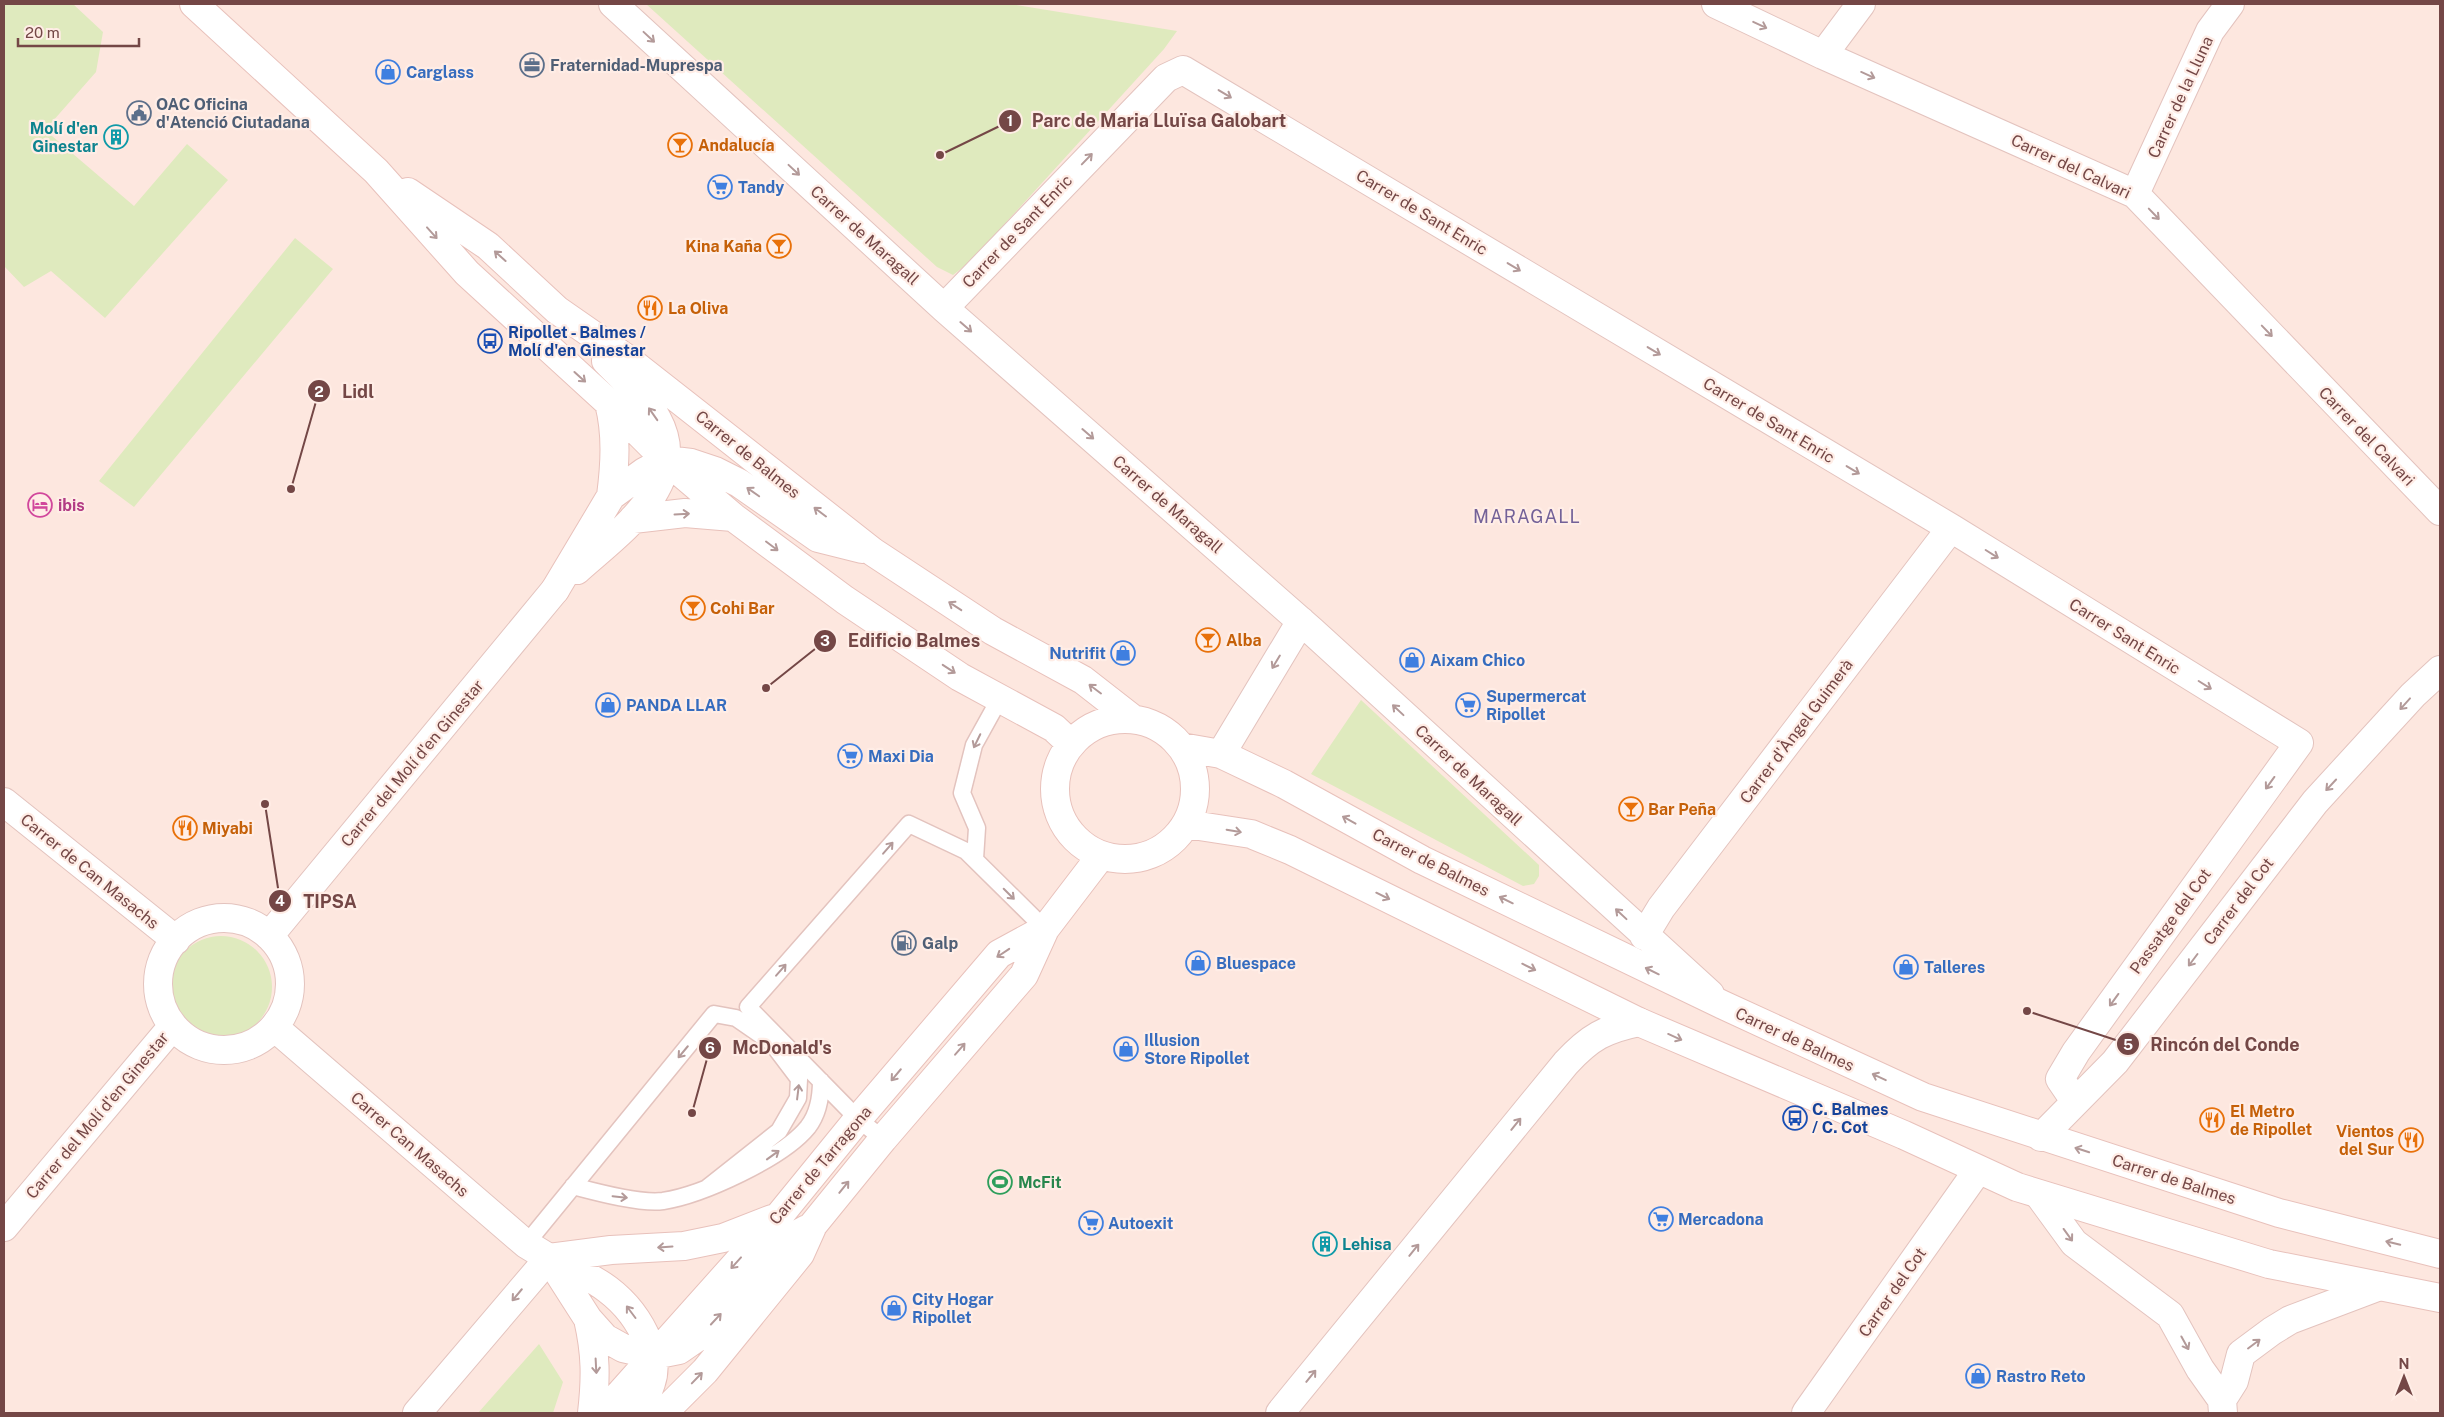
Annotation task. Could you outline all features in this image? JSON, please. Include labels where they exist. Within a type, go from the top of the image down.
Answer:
[{"type":"street","name":"Carrer de Balmes","points":[[194,4],[376,171],[466,273],[608,403],[666,460],[733,517],[845,600],[960,677],[1054,728],[1070,743]]},
{"type":"street","name":"Carrer de Maragall","points":[[613,4],[944,308],[1301,621],[1644,936],[1722,1005]]},
{"type":"street","name":"Carrer del Calvari","points":[[1716,4],[1823,55],[2135,194],[2440,511]]},
{"type":"street","points":[[1823,55],[1861,4]]},
{"type":"street","name":"Carrer de la Lluna","points":[[2135,194],[2210,31],[2230,4]]},
{"type":"street","name":"Carrer de Sant Enric","points":[[944,308],[1166,78],[1182,70],[1951,528]]},
{"type":"street","name":"Carrer de Balmes","points":[[376,171],[488,246],[557,310],[632,362],[873,552],[993,631],[1083,680],[1133,719]]},
{"type":"street","points":[[555,590],[633,519],[655,493],[666,460],[664,438],[657,418],[632,387],[557,310]]},
{"type":"street","points":[[555,590],[611,496],[615,468],[614,424],[608,403]]},
{"type":"street","points":[[611,496],[644,472],[666,460],[691,463],[715,471],[739,483],[818,538],[873,552]]},
{"type":"street","points":[[633,519],[685,513],[733,517]]},
{"type":"street","name":"Carrer Sant Enric","points":[[1951,528],[2299,743]]},
{"type":"street","name":"Carrer d'Àngel Guimerà","points":[[1644,936],[1661,908],[1951,528]]},
{"type":"street","name":"Carrer del Molí d'en Ginestar","points":[[269,936],[555,590]]},
{"type":"street","points":[[1221,754],[1301,621]]},
{"type":"street","name":"Carrer del Cot","points":[[2041,1136],[2115,1062],[2286,838],[2364,749],[2440,670]]},
{"type":"street","points":[[1133,719],[1152,724],[1168,733],[1182,747],[1191,765],[1196,786],[1186,824],[1170,844],[1152,855],[1131,861],[1100,857],[1072,838],[1060,820],[1054,798],[1055,776],[1070,743],[1078,735],[1102,722],[1133,719]]},
{"type":"street","name":"Passatge del Cot","points":[[2075,1101],[2060,1078],[2076,1052],[2299,743]]},
{"type":"street","name":"Carrer de Balmes","points":[[1182,747],[1221,754],[1291,788],[1422,860],[1722,1005],[1923,1097],[2279,1213],[2440,1254]]},
{"type":"street","name":"Carrer de Can Masachs","points":[[4,802],[176,940]]},
{"type":"street","points":[[1186,824],[1252,834],[1290,850],[1639,1022],[2039,1195],[2269,1264],[2440,1298]]},
{"type":"street","name":"Carrer de Tarragona","points":[[664,1413],[705,1370],[800,1254],[813,1225],[883,1138],[1024,975],[1045,929],[1100,857]]},
{"type":"street","points":[[234,919],[258,927],[269,936],[278,946],[289,969],[291,981],[289,1000],[282,1016],[265,1037],[250,1046],[229,1050],[212,1050],[189,1040],[172,1027],[163,1011],[158,991],[158,975],[167,950],[183,933],[204,921],[234,919]]},
{"type":"street","name":"Carrer de Tarragona","points":[[603,1413],[779,1216],[858,1119],[999,954],[1045,929]]},
{"type":"street","points":[[1280,1413],[1571,1058],[1596,1035],[1612,1028],[1639,1022]]},
{"type":"street","name":"Carrer del Molí d'en Ginestar","points":[[4,1227],[172,1027]]},
{"type":"street","name":"Carrer Can Masachs","points":[[274,1027],[538,1251]]},
{"type":"street","name":"Carrer del Cot","points":[[1806,1413],[1978,1170]]},
{"type":"street","points":[[2039,1195],[2074,1243],[2170,1315],[2223,1407]]},
{"type":"street","points":[[538,1251],[684,1246],[723,1238],[779,1216]]},
{"type":"street","points":[[538,1251],[588,1319],[606,1338],[623,1348],[654,1355],[678,1350],[705,1332],[787,1240],[813,1225]]},
{"type":"street","points":[[538,1251],[587,1275],[619,1298],[632,1311],[654,1355],[651,1383],[634,1413]]},
{"type":"street","points":[[418,1413],[538,1251]]},
{"type":"street","points":[[2223,1407],[2234,1381],[2241,1354],[2290,1320],[2380,1286]]},
{"type":"street","points":[[588,1319],[595,1348],[596,1375],[592,1413]]},
{"type":"lane","points":[[975,859],[977,828],[962,793],[974,745],[1000,698]]},
{"type":"lane","points":[[883,1138],[858,1119],[748,1007],[909,824],[966,850],[1045,929]]},
{"type":"lane","points":[[538,1251],[573,1186],[714,1014],[736,1018],[771,1042],[799,1078],[798,1098],[779,1131],[707,1188]]},
{"type":"lane","points":[[573,1186],[610,1196],[662,1201],[707,1188],[769,1159],[808,1127],[820,1099],[821,1080]]},
{"type":"green space","points":[[4,4],[73,4],[103,32],[96,72],[45,130],[134,206],[187,144],[228,180],[105,318],[51,271],[24,287],[4,266]]},
{"type":"green space","points":[[646,4],[1010,4],[1177,31],[1164,49],[971,261],[953,275],[937,267]]},
{"type":"green space","points":[[295,238],[333,269],[134,507],[99,481]]},
{"type":"green space","points":[[1361,700],[1539,865],[1539,876],[1534,884],[1523,886],[1311,774]]},
{"type":"green space","points":[[221,936],[240,940],[257,951],[268,968],[272,987],[268,1006],[257,1023],[240,1034],[221,1038],[202,1034],[185,1023],[174,1006],[170,987],[174,968],[185,951],[202,940]]},
{"type":"green space","points":[[539,1344],[563,1382],[553,1413],[478,1413]]},
{"type":"place","name":"Fraternidad-Muprespa","points":[[532,65]]},
{"type":"place","name":"Carglass","points":[[388,72]]},
{"type":"place","name":"OAC Oficina d'Atenció Ciutadana","points":[[139,113]]},
{"type":"place","name":"Molí d'en Ginestar","points":[[116,137]]},
{"type":"place","name":"Andalucía","points":[[680,145]]},
{"type":"place","name":"Parc de Maria Lluïsa Galobart","points":[[940,155]]},
{"type":"place","name":"Tandy","points":[[720,187]]},
{"type":"place","name":"Kina Kaña","points":[[779,246]]},
{"type":"place","name":"La Oliva","points":[[650,308]]},
{"type":"place","name":"Ripollet - Balmes / Molí d'en Ginestar","points":[[490,341]]},
{"type":"place","name":"Lidl","points":[[291,489]]},
{"type":"place","name":"ibis","points":[[40,505]]},
{"type":"place","name":"Cohi Bar","points":[[693,608]]},
{"type":"place","name":"Alba","points":[[1208,640]]},
{"type":"place","name":"Nutrifit","points":[[1123,653]]},
{"type":"place","name":"Aixam Chico","points":[[1412,660]]},
{"type":"place","name":"Edificio Balmes","points":[[766,688]]},
{"type":"place","name":"PANDA LLAR","points":[[608,705]]},
{"type":"place","name":"Supermercat Ripollet","points":[[1468,705]]},
{"type":"place","name":"Maxi Dia","points":[[850,756]]},
{"type":"place","name":"TIPSA","points":[[265,804]]},
{"type":"place","name":"Bar Peña","points":[[1631,809]]},
{"type":"place","name":"Miyabi","points":[[185,828]]},
{"type":"place","name":"Galp","points":[[904,943]]},
{"type":"place","name":"Bluespace","points":[[1198,963]]},
{"type":"place","name":"Talleres","points":[[1906,967]]},
{"type":"place","name":"Rincón del Conde","points":[[2027,1011]]},
{"type":"place","name":"Illusion Store Ripollet","points":[[1126,1049]]},
{"type":"place","name":"McDonald's","points":[[692,1113]]},
{"type":"place","name":"C. Balmes / C. Cot","points":[[1795,1118]]},
{"type":"place","name":"El Metro de Ripollet","points":[[2212,1120]]},
{"type":"place","name":"Vientos del Sur","points":[[2411,1140]]},
{"type":"place","name":"McFit","points":[[1000,1182]]},
{"type":"place","name":"Mercadona","points":[[1661,1219]]},
{"type":"place","name":"Autoexit","points":[[1091,1223]]},
{"type":"place","name":"Lehisa","points":[[1325,1244]]},
{"type":"place","name":"City Hogar Ripollet","points":[[894,1308]]},
{"type":"place","name":"Rastro Reto","points":[[1978,1376]]},
{"type":"district","name":"MARAGALL","points":[[1527,517]]}]
